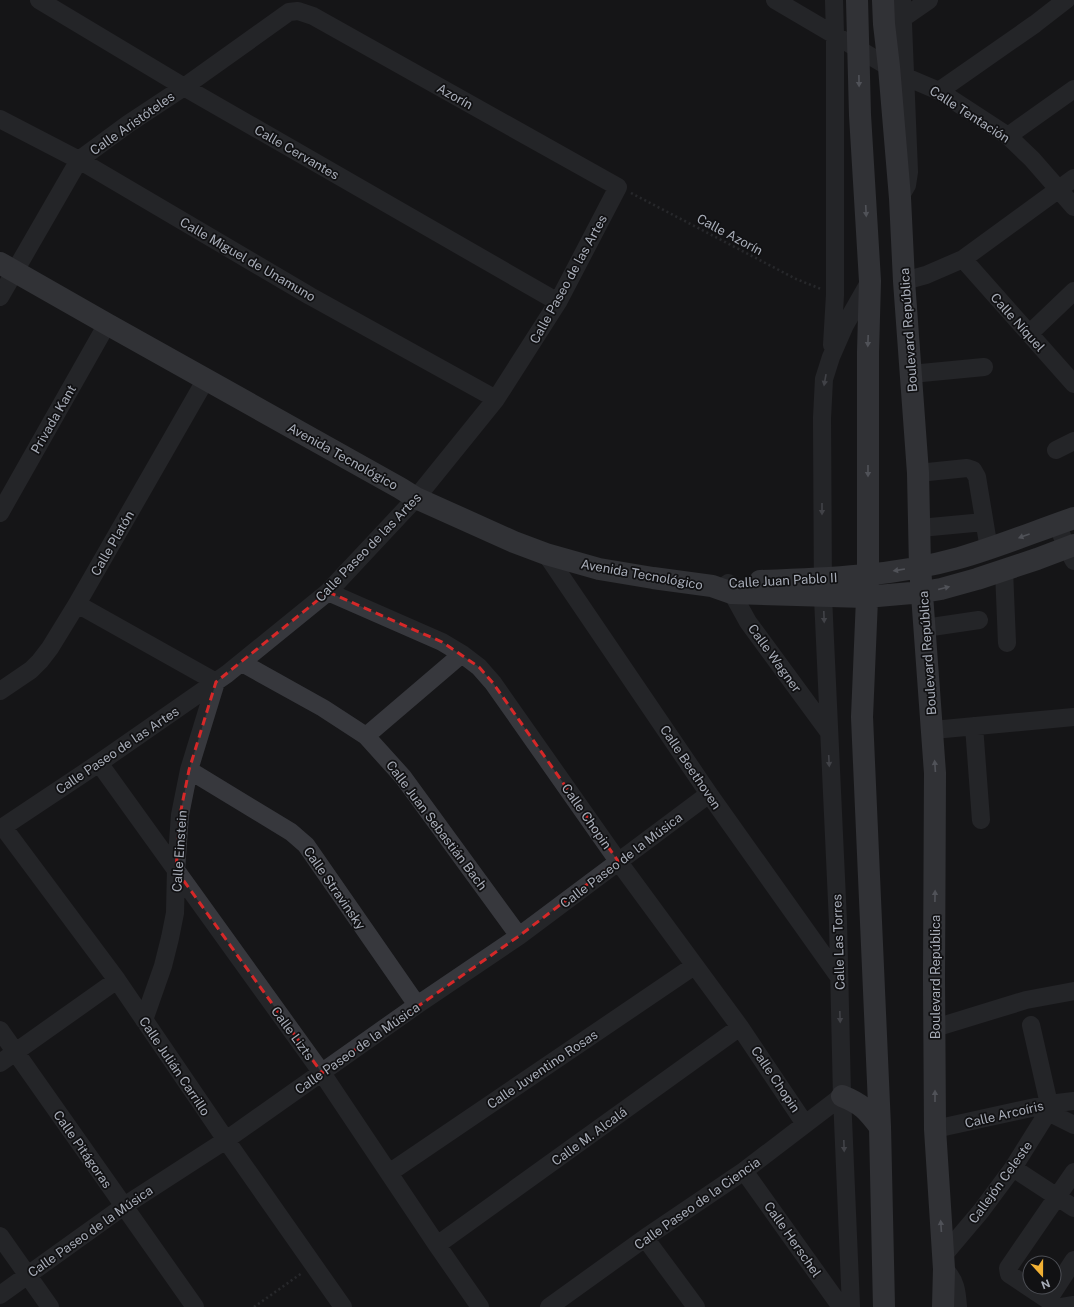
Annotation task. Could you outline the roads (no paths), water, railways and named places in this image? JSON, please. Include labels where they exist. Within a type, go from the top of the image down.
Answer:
[{"type":"main road","points":[[856,0],[859,49],[860,115],[870,281],[868,352],[868,575],[862,717],[880,1127],[883,1304]]},
{"type":"main road","name":"Boulevard República","points":[[883,0],[884,24],[897,72],[900,198],[904,281],[918,473],[920,567],[935,773],[935,1129],[944,1263],[943,1307]]},
{"type":"main road","name":"Avenida Tecnológico","points":[[8,267],[416,498],[514,542],[546,554],[599,568],[653,578],[724,587]]},
{"type":"main road","name":"Calle Juan Pablo II","points":[[823,587],[868,575],[920,567],[958,558],[989,549],[1065,521]]},
{"type":"main road","name":"Calle Juan Pablo II","points":[[724,587],[823,587],[866,598],[941,589],[1072,552]]},
{"type":"main road","points":[[842,1096],[866,1086],[871,1081],[877,1070]]},
{"type":"main road","points":[[842,1096],[864,1107],[880,1127]]},
{"type":"street","name":"Calle Cervantes","points":[[39,0],[184,87],[558,302]]},
{"type":"street","name":"Calle Tentación","points":[[775,0],[897,72],[939,91],[1008,136],[1032,159],[1074,207]]},
{"type":"street","points":[[831,357],[835,295],[834,0]]},
{"type":"street","points":[[897,72],[903,18],[902,0]]},
{"type":"street","points":[[903,18],[929,0]]},
{"type":"street","points":[[939,91],[1035,24],[1066,0]]},
{"type":"street","name":"Azorín","points":[[290,12],[298,11],[313,16],[618,187]]},
{"type":"street","name":"Calle Aristóteles","points":[[0,297],[8,267],[79,160],[128,124],[184,87],[290,12]]},
{"type":"street","points":[[1008,136],[1074,89]]},
{"type":"street","name":"Calle Miguel de Unamuno","points":[[0,119],[79,160],[310,296],[496,399]]},
{"type":"street","points":[[904,281],[926,275],[962,259],[1074,178]]},
{"type":"street","name":"Calle Paseo de las Artes","points":[[1,828],[99,763],[216,682],[242,663],[328,592],[416,498],[496,399],[558,302],[618,187]]},
{"type":"street","name":"Calle Níquel","points":[[962,259],[1074,384]]},
{"type":"street","points":[[831,357],[846,325],[870,281]]},
{"type":"street","points":[[1029,334],[1074,291]]},
{"type":"street","name":"Privada Kant","points":[[0,514],[107,324]]},
{"type":"street","name":"Calle Las Torres","points":[[831,357],[824,379],[823,587],[828,731],[838,922],[842,1096],[851,1307]]},
{"type":"street","points":[[911,374],[984,368]]},
{"type":"street","name":"Calle Platón","points":[[0,691],[40,661],[77,604],[206,379]]},
{"type":"street","points":[[1056,450],[1074,441]]},
{"type":"street","points":[[918,473],[967,468],[973,470],[977,477],[989,549]]},
{"type":"street","points":[[1065,521],[1072,552]]},
{"type":"street","points":[[920,528],[984,522]]},
{"type":"street","name":"Calle Beethoven","points":[[546,554],[709,794],[839,977]]},
{"type":"street","points":[[1004,570],[1007,643]]},
{"type":"street","name":"Calle Wagner","points":[[724,587],[828,731]]},
{"type":"street","name":"Calle Chopin","points":[[328,592],[442,642],[462,654],[479,667],[493,683],[618,861],[740,1027],[805,1124]]},
{"type":"street","points":[[77,604],[216,682]]},
{"type":"street","points":[[925,628],[979,620]]},
{"type":"street","points":[[366,736],[462,654]]},
{"type":"street","name":"Calle Juan Sebastián Bach","points":[[242,663],[323,708],[366,736],[404,777],[519,936]]},
{"type":"street","name":"Calle Einstein","points":[[144,1020],[163,966],[170,938],[175,913],[180,815],[189,770],[216,682]]},
{"type":"street","points":[[933,730],[1074,716]]},
{"type":"street","points":[[974,726],[981,820]]},
{"type":"street","name":"Calle Lizts","points":[[99,763],[322,1073],[480,1307]]},
{"type":"street","name":"Calle Stravinsky","points":[[189,770],[291,832],[306,845],[417,1005]]},
{"type":"street","name":"Calle Paseo de la Música","points":[[0,1295],[124,1206],[226,1140],[417,1005],[519,936],[709,794]]},
{"type":"street","name":"Calle Julián Carrillo","points":[[1,828],[117,980],[226,1140],[343,1307]]},
{"type":"street","name":"Calle Juventino Rosas","points":[[389,1173],[694,966]]},
{"type":"street","points":[[0,1063],[117,980]]},
{"type":"street","points":[[935,1028],[1026,1000],[1074,991]]},
{"type":"street","points":[[1031,1025],[1048,1108],[1074,1125]]},
{"type":"street","name":"Calle M. Alcalá","points":[[437,1244],[740,1027]]},
{"type":"street","name":"Calle Pitágoras","points":[[0,1030],[195,1307]]},
{"type":"street","name":"Calle Paseo de la Ciencia","points":[[550,1307],[645,1238],[744,1171],[842,1096]]},
{"type":"street","name":"Calle Arcoíris","points":[[935,1129],[1048,1108],[1074,1101]]},
{"type":"street","name":"Callejón Celeste","points":[[944,1263],[1013,1168],[1048,1108]]},
{"type":"street","points":[[1013,1168],[1058,1196],[1074,1208]]},
{"type":"street","name":"Calle Herschel","points":[[744,1171],[841,1307]]},
{"type":"street","points":[[1074,1172],[1008,1268],[1010,1274],[1054,1305],[1074,1305]]},
{"type":"street","points":[[0,1236],[50,1307]]},
{"type":"street","points":[[645,1238],[696,1307]]},
{"type":"street","points":[[1054,1305],[1074,1260]]},
{"type":"street","points":[[944,1263],[955,1284],[958,1307]]}]
